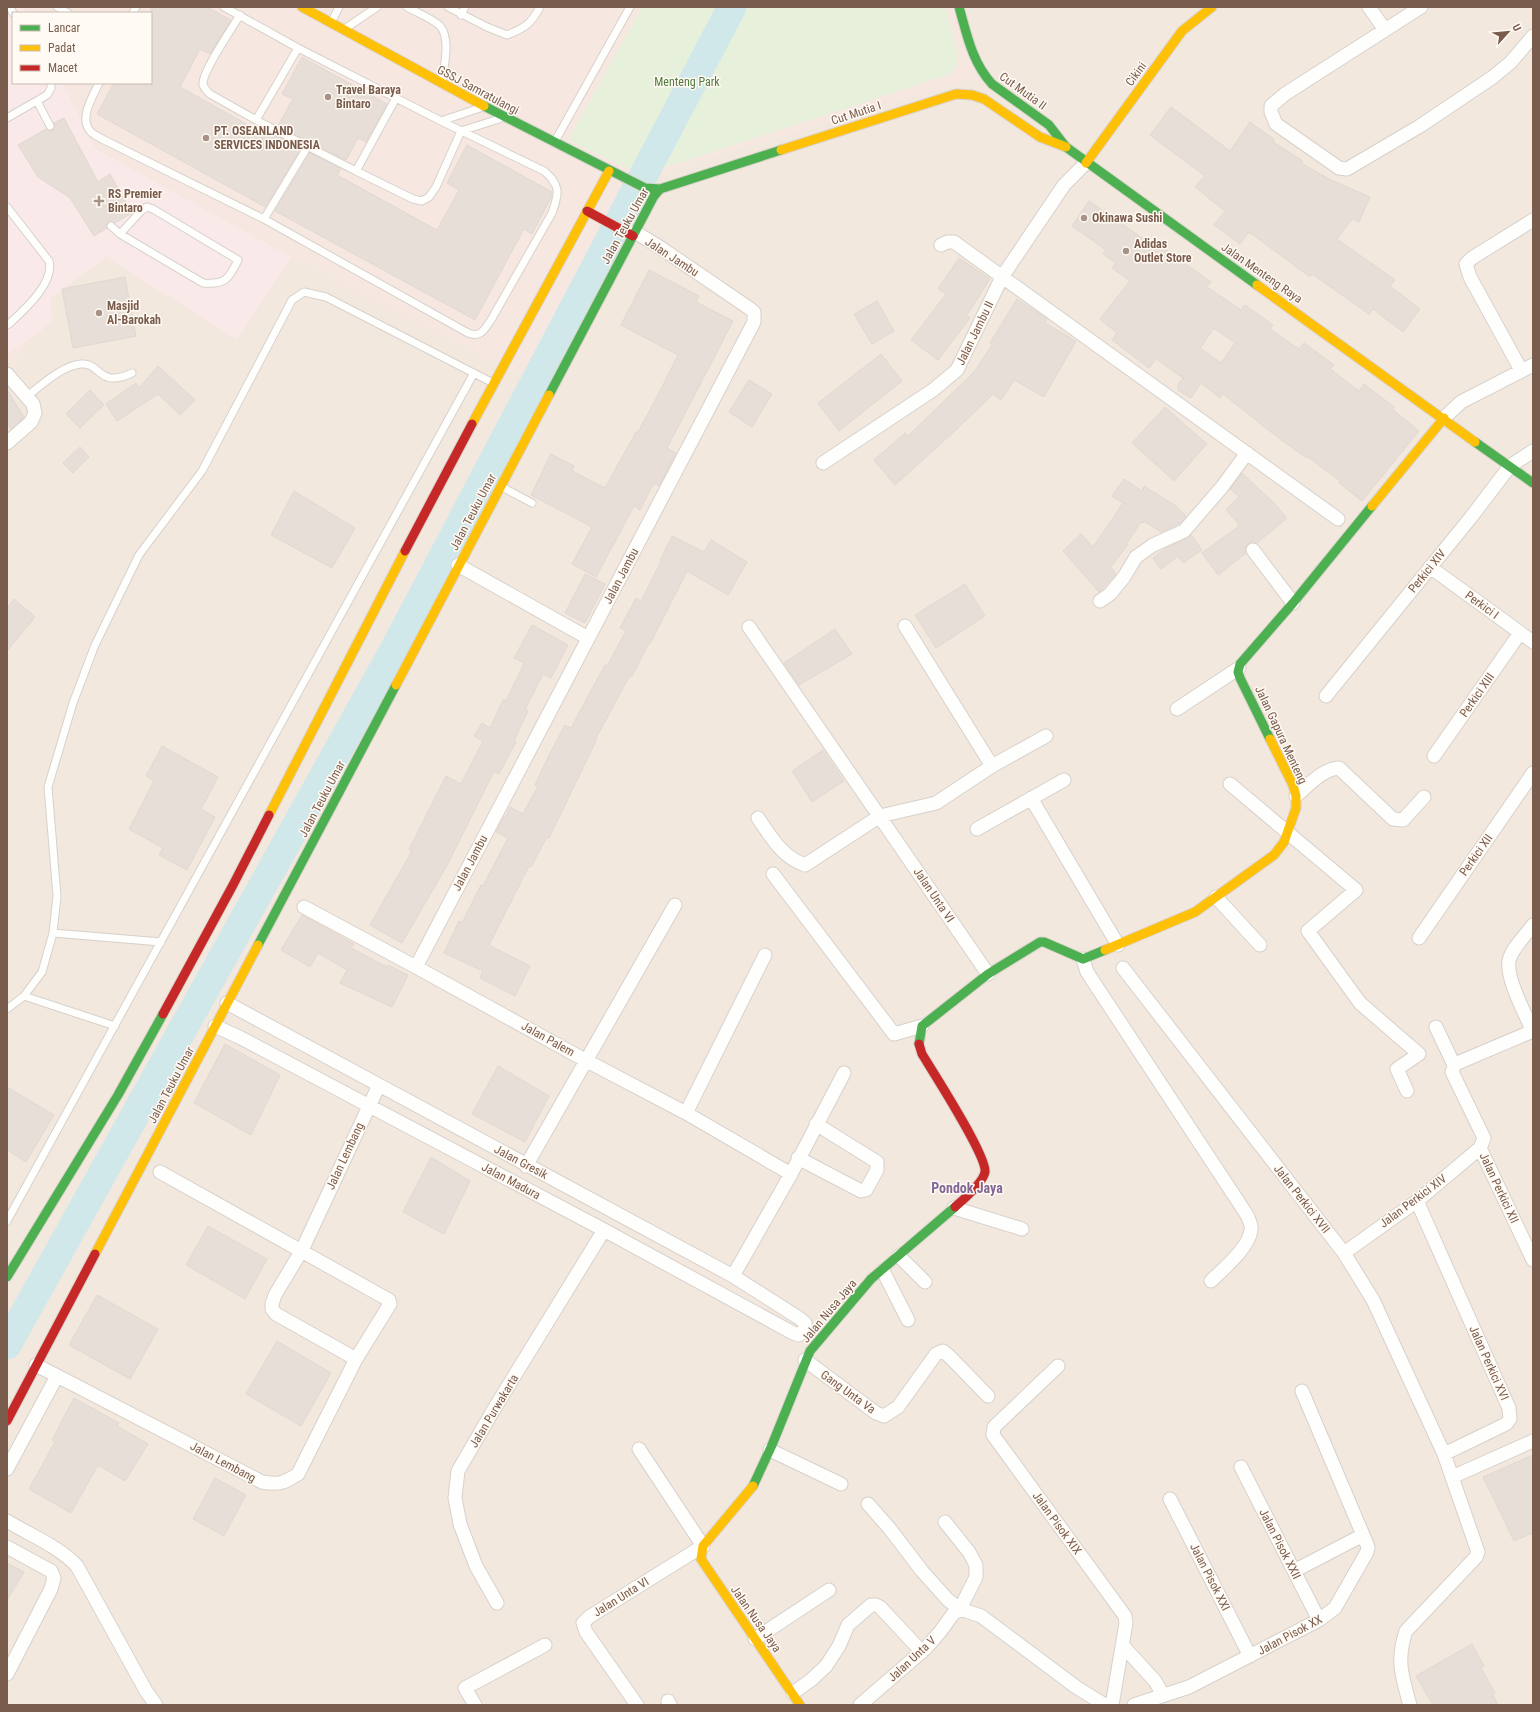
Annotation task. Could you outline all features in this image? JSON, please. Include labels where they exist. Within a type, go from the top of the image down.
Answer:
[{"type":"main road","name":"GSSJ Samratulangi","points":[[302,7],[502,117],[646,188]]},
{"type":"main road","name":"Cut Mutia II","points":[[960,7],[972,51],[984,77],[1049,125],[1066,147]]},
{"type":"main road","name":"Cikini","points":[[1086,162],[1182,31],[1212,7]]},
{"type":"main road","name":"Cut Mutia II","points":[[970,71],[972,51]]},
{"type":"main road","points":[[956,94],[964,85]]},
{"type":"main road","name":"Cut Mutia I","points":[[646,188],[660,189],[956,94],[972,95],[984,99],[1040,137],[1066,147]]},
{"type":"main road","name":"Jalan Menteng Raya","points":[[1066,147],[1533,483]]},
{"type":"main road","points":[[7,1277],[118,1095],[172,997],[236,878],[454,456],[609,171]]},
{"type":"main road","name":"Jalan Teuku Umar","points":[[7,1421],[458,565],[654,196],[660,189]]},
{"type":"main road","points":[[587,211],[620,229],[634,234]]},
{"type":"main road","points":[[1239,668],[1243,660],[1293,604],[1444,418]]},
{"type":"main road","name":"Jalan Gapura Menteng","points":[[1083,958],[1118,945],[1195,912],[1274,855],[1288,834],[1296,808],[1296,796],[1290,779],[1240,678],[1239,668]]},
{"type":"main road","points":[[922,1026],[988,974],[1040,942],[1044,942],[1083,958]]},
{"type":"main road","name":"Jalan Nusa Jaya","points":[[800,1705],[705,1566],[701,1559],[703,1546],[751,1489],[770,1450],[805,1360],[810,1351],[871,1279],[883,1271],[954,1208],[983,1177],[985,1170],[971,1137],[922,1054],[919,1043],[922,1026]]},
{"type":"street","points":[[1369,7],[1385,30]]},
{"type":"street","points":[[1421,7],[1286,94],[1272,106],[1271,112],[1276,124],[1331,162],[1344,169],[1352,167],[1420,126],[1493,77],[1511,62],[1533,36]]},
{"type":"street","name":"Jalan Jambu II","points":[[823,463],[933,390],[957,370],[1002,277],[1064,185],[1086,162]]},
{"type":"street","points":[[1444,418],[1461,402],[1527,367],[1470,277],[1466,264],[1472,258],[1533,220]]},
{"type":"street","name":"Jalan Jambu","points":[[416,966],[755,318],[754,312],[750,308],[661,248],[634,234]]},
{"type":"street","points":[[941,245],[947,242],[954,242],[1338,519]]},
{"type":"street","points":[[7,374],[30,400],[35,413],[31,422],[7,443]]},
{"type":"street","name":"Perkici XIV","points":[[1326,696],[1510,466],[1533,451]]},
{"type":"street","points":[[1100,601],[1110,594],[1136,557],[1153,544],[1184,531],[1222,487],[1247,453]]},
{"type":"street","points":[[1254,550],[1293,604]]},
{"type":"street","points":[[458,565],[588,638]]},
{"type":"street","name":"Perkici I","points":[[1430,567],[1533,642]]},
{"type":"street","points":[[905,626],[992,766]]},
{"type":"street","name":"Jalan Unta VI","points":[[749,627],[988,974]]},
{"type":"street","name":"Perkici XIII","points":[[1434,756],[1520,633]]},
{"type":"street","points":[[1177,709],[1239,668]]},
{"type":"street","points":[[758,818],[780,850],[793,861],[805,865],[880,816],[936,803],[992,766],[1046,736]]},
{"type":"street","points":[[1296,796],[1321,774],[1331,768],[1339,768],[1392,819],[1403,820],[1424,797]]},
{"type":"street","name":"Perkici XII","points":[[1419,938],[1533,772]]},
{"type":"street","points":[[976,829],[1064,780]]},
{"type":"street","points":[[1230,784],[1356,890],[1308,931],[1360,1003],[1419,1054],[1397,1069],[1407,1091]]},
{"type":"street","points":[[1032,798],[1118,945]]},
{"type":"street","points":[[774,874],[894,1034],[922,1026]]},
{"type":"street","points":[[1216,897],[1260,945]]},
{"type":"street","points":[[526,1166],[674,904]]},
{"type":"street","name":"Jalan Palem","points":[[304,907],[416,966],[586,1060],[686,1113],[791,1174]]},
{"type":"street","points":[[1453,1069],[1533,1031],[1512,981],[1509,972],[1509,961],[1512,953],[1533,925]]},
{"type":"street","points":[[686,1113],[765,955]]},
{"type":"street","points":[[1083,958],[1087,972],[1246,1215],[1250,1224],[1251,1230],[1248,1240],[1237,1255],[1212,1281]]},
{"type":"street","name":"Jalan Perkici XVII","points":[[1123,968],[1344,1253],[1373,1300],[1444,1454]]},
{"type":"street","name":"Jalan Gresik","points":[[228,1003],[526,1166],[733,1276],[799,1318],[805,1323],[805,1330]]},
{"type":"street","name":"Jalan Madura","points":[[216,1026],[604,1230],[793,1333],[799,1335],[805,1330]]},
{"type":"street","name":"Jalan Perkici XII","points":[[1436,1027],[1484,1138],[1480,1148],[1533,1260]]},
{"type":"street","points":[[733,1276],[791,1174],[798,1158],[844,1073]]},
{"type":"street","name":"Jalan Lembang","points":[[356,1359],[276,1314],[272,1310],[272,1304],[275,1295],[302,1250],[379,1085]]},
{"type":"street","points":[[798,1158],[861,1191],[866,1190],[877,1170],[877,1162],[816,1124]]},
{"type":"street","name":"Jalan Perkici XIV","points":[[1344,1253],[1417,1201],[1480,1148]]},
{"type":"street","name":"Jalan Lembang","points":[[36,1365],[262,1482],[274,1484],[283,1483],[298,1474],[356,1359],[388,1308],[390,1304],[389,1300],[160,1172]]},
{"type":"street","name":"Jalan Perkici XVI","points":[[1417,1201],[1510,1408],[1510,1414],[1506,1424],[1444,1454]]},
{"type":"street","points":[[954,1208],[1022,1229]]},
{"type":"street","name":"Jalan Purwakarta","points":[[497,1603],[476,1566],[460,1524],[455,1498],[458,1472],[494,1409],[604,1230]]},
{"type":"street","points":[[899,1256],[925,1282]]},
{"type":"street","points":[[883,1271],[908,1320]]},
{"type":"street","name":"Gang Unta Va","points":[[805,1360],[876,1414],[884,1416],[898,1407],[936,1354],[943,1351],[988,1396]]},
{"type":"street","name":"Jalan Pisok XIX","points":[[1058,1366],[994,1427],[993,1435],[1125,1616],[1126,1623],[1112,1705]]},
{"type":"street","points":[[7,1469],[57,1376]]},
{"type":"street","name":"Jalan Pisok XX","points":[[1134,1705],[1189,1687],[1319,1620],[1335,1608],[1366,1552],[1368,1548],[1363,1535],[1302,1391]]},
{"type":"street","points":[[1452,1478],[1533,1441]]},
{"type":"street","points":[[639,1449],[703,1546]]},
{"type":"street","points":[[770,1450],[841,1484]]},
{"type":"street","points":[[1410,1705],[1401,1672],[1401,1646],[1406,1631],[1476,1557],[1478,1552],[1444,1454]]},
{"type":"street","name":"Jalan Pisok XXII","points":[[1241,1467],[1319,1620]]},
{"type":"street","name":"Jalan Pisok XXI","points":[[1170,1499],[1250,1656]]},
{"type":"street","points":[[868,1504],[890,1529],[922,1571],[948,1600],[960,1609],[981,1616],[1076,1687],[1105,1705]]},
{"type":"street","points":[[7,1521],[70,1558],[77,1566],[146,1691],[156,1705]]},
{"type":"street","name":"Jalan Unta V","points":[[860,1705],[922,1652],[940,1632],[953,1614],[960,1609],[976,1577],[977,1571],[969,1552],[945,1522]]},
{"type":"street","points":[[1294,1571],[1363,1535]]},
{"type":"street","name":"Jalan Unta VI","points":[[637,1705],[586,1632],[583,1623],[589,1617],[703,1546]]},
{"type":"street","points":[[7,1547],[51,1570],[54,1578],[51,1589],[7,1674]]},
{"type":"street","points":[[755,1639],[829,1590]]},
{"type":"street","points":[[793,1693],[811,1680],[826,1666],[839,1646],[848,1625],[870,1605],[880,1607],[922,1652]]},
{"type":"street","points":[[475,1705],[465,1688],[545,1645]]},
{"type":"street","points":[[1122,1646],[1154,1681],[1163,1695]]},
{"type":"lane","points":[[57,7],[66,12]]},
{"type":"lane","points":[[99,84],[88,110],[86,121],[92,132],[102,139],[264,219],[468,333],[474,335],[485,330],[552,213],[558,198],[557,186],[552,177],[544,171],[441,121],[298,48],[224,7]]},
{"type":"lane","points":[[331,23],[339,7]]},
{"type":"lane","points":[[343,30],[377,7]]},
{"type":"lane","points":[[407,7],[439,25],[444,32],[446,40],[442,84]]},
{"type":"lane","points":[[448,7],[487,27],[507,34],[524,28],[534,19],[540,7]]},
{"type":"lane","points":[[461,15],[465,7]]},
{"type":"lane","points":[[554,143],[630,7]]},
{"type":"lane","points":[[240,16],[206,72],[203,83],[205,89],[210,94],[256,120],[412,199],[422,201],[429,197],[436,186],[461,131],[502,117]]},
{"type":"lane","points":[[256,120],[298,48]]},
{"type":"lane","points":[[7,118],[47,95],[51,88],[51,84]]},
{"type":"lane","points":[[356,171],[396,98]]},
{"type":"lane","points":[[37,101],[50,126]]},
{"type":"lane","points":[[441,121],[484,107]]},
{"type":"lane","points":[[264,219],[308,146]]},
{"type":"lane","points":[[7,207],[49,261],[51,268],[48,280],[27,306],[7,325]]},
{"type":"lane","points":[[111,226],[120,234],[203,283],[212,284],[226,281],[238,260],[153,209],[147,207],[141,211],[120,234]]},
{"type":"lane","points":[[7,1009],[24,996],[42,972],[52,933],[57,896],[48,787],[73,703],[95,646],[139,555],[202,471],[292,300],[304,292],[326,297],[494,384]]},
{"type":"lane","points":[[30,400],[69,366],[83,363],[92,367],[108,378],[121,378],[132,373]]},
{"type":"lane","points":[[7,1221],[474,373]]},
{"type":"lane","points":[[500,486],[532,503]]},
{"type":"lane","points":[[52,933],[161,942]]},
{"type":"lane","points":[[24,996],[115,1026]]},
{"type":"shaded area","points":[[7,7],[1533,7],[1533,1705],[7,1705]]},
{"type":"shaded area","points":[[7,7],[955,7],[976,77],[637,180],[522,374],[291,257],[237,340],[108,258],[56,290],[13,366],[7,359]]},
{"type":"shaded area","name":"RS Premier Bintaro","points":[[7,7],[23,7],[26,12],[12,12],[12,84],[62,84],[95,149],[291,257],[237,340],[108,258],[109,254],[51,298],[52,322],[7,355]]},
{"type":"green space","name":"Menteng Park","points":[[642,7],[945,7],[958,54],[958,63],[950,74],[642,175],[568,140]]},
{"type":"building","points":[[151,7],[207,7],[231,20],[210,54],[200,49],[180,87],[272,138],[274,135],[301,148],[265,207],[97,114],[113,84],[152,84]]},
{"type":"building","points":[[302,57],[387,104],[366,142],[358,138],[346,160],[278,126],[293,99],[282,94]]},
{"type":"building","points":[[1171,107],[1230,151],[1250,122],[1275,140],[1273,142],[1303,161],[1301,163],[1329,179],[1370,197],[1359,222],[1352,219],[1337,239],[1395,280],[1390,286],[1420,309],[1403,332],[1373,309],[1369,314],[1312,274],[1310,277],[1249,232],[1240,244],[1214,225],[1225,211],[1195,187],[1205,176],[1150,135]]},
{"type":"building","points":[[64,118],[98,182],[110,174],[132,213],[115,223],[109,221],[106,225],[107,228],[94,236],[70,198],[38,177],[18,145],[46,129],[49,131],[53,130],[55,127],[54,123]]},
{"type":"building","points":[[467,145],[552,192],[551,198],[532,234],[524,229],[475,320],[275,211],[310,153],[341,169],[337,175],[437,230],[459,190],[447,183]]},
{"type":"building","points":[[1089,201],[1157,248],[1159,245],[1211,282],[1207,287],[1241,310],[1245,305],[1273,325],[1270,329],[1299,349],[1304,343],[1334,365],[1330,369],[1359,391],[1364,384],[1394,407],[1392,409],[1419,431],[1362,501],[1339,483],[1340,481],[1308,457],[1307,458],[1281,440],[1223,394],[1220,398],[1201,383],[1191,398],[1178,390],[1178,384],[1183,378],[1156,359],[1149,368],[1112,340],[1117,333],[1100,319],[1130,281],[1112,268],[1116,263],[1103,254],[1106,250],[1072,226]],"holes":[[[1214,328],[1235,343],[1221,363],[1200,348]]]},
{"type":"building","points":[[959,258],[990,279],[967,315],[970,318],[938,360],[911,340],[946,294],[938,289]]},
{"type":"building","points":[[649,270],[699,296],[696,302],[733,321],[667,448],[676,453],[659,486],[654,483],[640,510],[634,506],[596,577],[572,564],[592,527],[531,495],[551,454],[574,466],[572,471],[605,488],[658,395],[678,355],[621,325]]},
{"type":"building","name":"Masjid Al-Barokah","points":[[125,277],[136,336],[73,348],[62,289]]},
{"type":"building","points":[[1017,299],[1047,319],[1045,323],[1076,341],[1044,397],[1014,380],[1001,400],[993,394],[895,485],[874,460],[905,433],[908,436],[974,372],[992,345],[990,343]]},
{"type":"building","points":[[877,301],[894,331],[872,344],[854,314]]},
{"type":"building","points":[[881,354],[902,381],[839,431],[818,403]]},
{"type":"building","points":[[158,366],[195,400],[180,415],[158,394],[117,421],[106,404],[136,383],[139,388]]},
{"type":"building","points":[[749,380],[772,394],[752,427],[729,412]]},
{"type":"building","points":[[7,390],[24,417],[11,429],[7,422]]},
{"type":"building","points":[[90,390],[104,405],[80,428],[66,414]]},
{"type":"building","points":[[1165,407],[1207,444],[1174,481],[1132,443]]},
{"type":"building","points":[[80,447],[89,457],[73,473],[63,463]]},
{"type":"building","points":[[1242,473],[1274,503],[1287,518],[1257,543],[1252,542],[1248,544],[1246,547],[1246,553],[1218,575],[1202,553],[1239,526],[1226,510],[1239,496],[1230,489]]},
{"type":"building","points":[[1124,479],[1142,491],[1144,486],[1176,506],[1186,516],[1179,524],[1161,532],[1144,521],[1143,523],[1141,522],[1127,543],[1128,544],[1111,567],[1116,574],[1099,592],[1063,551],[1081,534],[1093,547],[1123,503],[1112,496]]},
{"type":"building","points":[[294,491],[355,528],[332,568],[271,535]]},
{"type":"building","points":[[1191,535],[1202,550],[1183,563],[1178,556],[1161,569],[1153,558],[1166,548]]},
{"type":"building","points":[[672,536],[704,552],[711,540],[747,562],[728,595],[687,571],[650,644],[649,643],[632,676],[630,675],[595,740],[596,741],[549,838],[547,837],[531,867],[529,866],[489,945],[530,966],[515,996],[480,978],[483,971],[444,953],[459,921],[462,923],[481,885],[483,886],[508,838],[496,832],[504,817],[505,818],[510,807],[523,814],[538,786],[535,785],[549,755],[565,725],[571,728],[605,665],[607,666],[626,631],[620,628],[636,598],[641,601]]},
{"type":"building","points":[[585,574],[605,584],[585,623],[565,613]]},
{"type":"building","points":[[965,584],[985,616],[936,648],[915,615]]},
{"type":"building","points":[[14,599],[35,617],[7,651],[7,608]]},
{"type":"building","points":[[532,625],[568,645],[551,678],[543,674],[525,710],[528,711],[514,741],[516,742],[499,774],[494,771],[446,867],[402,943],[370,925],[412,851],[409,850],[446,776],[461,784],[483,741],[474,736],[482,723],[490,728],[503,700],[506,701],[524,663],[514,658]]},
{"type":"building","points":[[835,629],[852,654],[799,685],[784,663]]},
{"type":"building","points":[[162,746],[218,777],[201,809],[215,817],[187,870],[159,855],[163,848],[129,829],[154,781],[146,776]]},
{"type":"building","points":[[823,750],[844,781],[812,802],[792,771]]},
{"type":"building","points":[[302,915],[354,944],[351,948],[387,967],[388,965],[408,975],[392,1007],[340,983],[347,970],[318,953],[310,967],[281,950]]},
{"type":"building","points":[[225,1044],[280,1075],[251,1135],[194,1103]]},
{"type":"building","points":[[498,1066],[549,1096],[525,1142],[472,1114]]},
{"type":"building","points":[[7,1087],[54,1115],[26,1162],[7,1150]]},
{"type":"building","points":[[431,1157],[470,1181],[444,1234],[403,1212]]},
{"type":"building","points":[[208,1226],[267,1259],[245,1299],[186,1265]]},
{"type":"building","points":[[97,1295],[158,1329],[130,1379],[69,1345]]},
{"type":"building","points":[[277,1341],[331,1373],[301,1426],[246,1394]]},
{"type":"building","points":[[74,1398],[119,1423],[117,1426],[148,1444],[125,1481],[98,1465],[71,1513],[29,1489],[55,1442],[52,1440]]},
{"type":"building","points":[[1533,1455],[1533,1533],[1514,1541],[1483,1477]]},
{"type":"building","points":[[215,1478],[246,1495],[224,1536],[193,1519]]},
{"type":"building","points":[[7,1563],[24,1572],[7,1600]]},
{"type":"building","points":[[1472,1644],[1484,1666],[1481,1668],[1495,1693],[1493,1695],[1498,1705],[1433,1705],[1416,1676]]},
{"type":"waterway","points":[[7,1345],[395,648],[732,7]]},
{"type":"traffic: fast","points":[[959,7],[971,48],[985,76],[992,84],[1049,125],[1066,147],[1257,285]]},
{"type":"traffic: fast","points":[[484,106],[645,188],[660,189],[781,150]]},
{"type":"traffic: fast","points":[[549,395],[654,196],[660,189]]},
{"type":"traffic: fast","points":[[1475,442],[1533,483]]},
{"type":"traffic: fast","points":[[1270,739],[1240,678],[1238,672],[1240,664],[1293,603],[1372,506]]},
{"type":"traffic: fast","points":[[258,945],[396,685]]},
{"type":"traffic: fast","points":[[919,1044],[922,1026],[988,974],[1040,942],[1044,942],[1083,959],[1105,950]]},
{"type":"traffic: fast","points":[[7,1277],[118,1095],[163,1014]]},
{"type":"traffic: fast","points":[[753,1486],[772,1445],[810,1351],[871,1279],[955,1207]]},
{"type":"traffic: slow","points":[[302,7],[484,106]]},
{"type":"traffic: slow","points":[[1086,163],[1182,31],[1212,7]]},
{"type":"traffic: slow","points":[[781,150],[956,94],[972,95],[984,99],[1040,137],[1066,147]]},
{"type":"traffic: slow","points":[[472,424],[609,171]]},
{"type":"traffic: slow","points":[[1257,285],[1475,442]]},
{"type":"traffic: slow","points":[[396,685],[549,395]]},
{"type":"traffic: slow","points":[[1372,506],[1444,418]]},
{"type":"traffic: slow","points":[[269,815],[405,551]]},
{"type":"traffic: slow","points":[[1105,950],[1195,912],[1274,855],[1284,842],[1296,808],[1296,796],[1293,785],[1270,739]]},
{"type":"traffic: slow","points":[[95,1254],[258,945]]},
{"type":"traffic: slow","points":[[753,1486],[703,1546],[701,1559],[800,1705]]},
{"type":"traffic: jam","points":[[587,211],[633,236]]},
{"type":"traffic: jam","points":[[405,551],[472,424]]},
{"type":"traffic: jam","points":[[163,1014],[269,815]]},
{"type":"traffic: jam","points":[[919,1044],[922,1054],[978,1149],[985,1172],[981,1181],[955,1207]]},
{"type":"traffic: jam","points":[[7,1421],[95,1254]]},
{"type":"place","name":"Travel Baraya Bintaro","points":[[328,97]]},
{"type":"place","name":"PT. OSEANLAND SERVICES INDONESIA","points":[[206,138]]},
{"type":"place","name":"RS Premier Bintaro","points":[[99,201]]},
{"type":"place","name":"Okinawa Sushi","points":[[1084,218]]},
{"type":"place","name":"Adidas Outlet Store","points":[[1126,251]]},
{"type":"place","name":"Masjid Al-Barokah","points":[[99,313]]},
{"type":"district","name":"Pondok Jaya","points":[[967,1188]]}]
